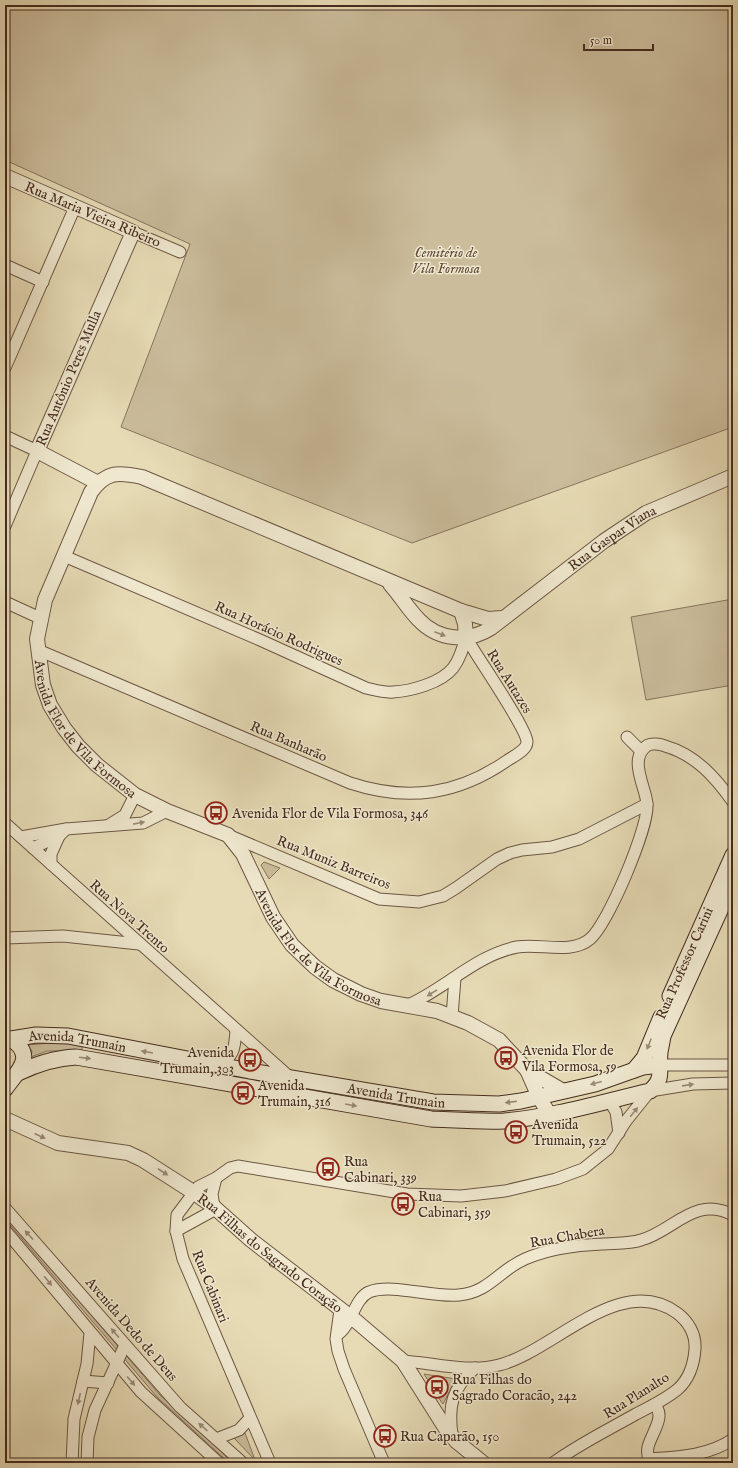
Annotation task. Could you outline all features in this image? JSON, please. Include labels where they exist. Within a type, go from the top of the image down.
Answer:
[{"type":"main road","name":"Rua Professor Carini","points":[[650,1091],[657,1085],[660,1078],[663,1036],[728,883],[733,855]]},
{"type":"main road","name":"Rua Professor Carini","points":[[634,1070],[644,1058],[728,883]]},
{"type":"main road","name":"Avenida Trumain","points":[[8,1040],[41,1035],[68,1036],[292,1079],[433,1102],[499,1104],[539,1097],[595,1084],[634,1070],[660,1065]]},
{"type":"main road","points":[[5,1089],[22,1068],[23,1054],[21,1048],[8,1040]]},
{"type":"main road","name":"Avenida Trumain","points":[[18,1073],[46,1061],[76,1056],[431,1119],[503,1121],[549,1114],[650,1091]]},
{"type":"street","name":"Rua Maria Vieira Ribeiro","points":[[5,176],[180,252]]},
{"type":"street","points":[[5,368],[8,353],[43,282],[75,207]]},
{"type":"street","name":"Rua Antônio Peres Mulla","points":[[5,526],[133,232]]},
{"type":"street","points":[[5,265],[43,282]]},
{"type":"street","points":[[5,436],[98,482],[109,475],[119,473],[142,477],[443,604],[488,619],[502,618]]},
{"type":"street","name":"Rua Gaspar Viana","points":[[466,638],[484,632],[604,541],[646,514],[733,476]]},
{"type":"street","name":"Avenida Flor de Vila Formosa","points":[[98,482],[91,492],[45,600],[40,618],[37,639],[42,677],[48,698],[64,728],[78,746],[97,765],[135,795],[167,811],[228,835],[243,854],[274,917],[292,945],[315,967],[333,980],[361,994],[381,1001],[408,1005],[452,1016],[475,1026],[499,1040],[527,1070],[563,1091]]},
{"type":"street","name":"Rua Horácio Rodrigues","points":[[64,556],[256,638],[366,688],[381,692],[394,692],[413,688],[442,677],[452,669],[460,656],[466,638]]},
{"type":"street","points":[[387,580],[419,620],[434,632],[445,636],[466,638],[465,624],[461,611]]},
{"type":"street","points":[[5,602],[40,618]]},
{"type":"street","points":[[419,620],[419,610],[423,606],[430,604],[443,604]]},
{"type":"street","name":"Rua Autazes","points":[[466,638],[520,724],[528,741]]},
{"type":"street","name":"Rua Banharão","points":[[38,650],[272,751],[374,790],[412,794],[436,791],[451,787],[494,770],[521,751],[527,745],[528,741]]},
{"type":"street","points":[[627,736],[641,751]]},
{"type":"street","points":[[408,1005],[429,994],[482,961],[517,947],[574,946],[591,938],[598,930],[608,912],[645,825],[647,804],[639,768],[639,758],[641,751],[650,744],[662,745],[695,760],[718,782],[733,802]]},
{"type":"street","points":[[109,826],[125,815],[135,795]]},
{"type":"street","name":"Rua Muniz Barreiros","points":[[228,835],[379,899],[419,902],[432,900],[449,892],[497,859],[510,853],[522,850],[552,847],[579,839],[647,804]]},
{"type":"street","points":[[20,837],[143,823],[167,811]]},
{"type":"street","name":"Rua Nova Trento","points":[[5,823],[292,1079]]},
{"type":"street","points":[[33,848],[62,832]]},
{"type":"street","points":[[51,864],[51,854],[62,832]]},
{"type":"street","points":[[728,883],[733,907]]},
{"type":"street","points":[[5,938],[63,936],[139,944]]},
{"type":"street","points":[[452,1016],[455,978]]},
{"type":"street","points":[[212,1064],[225,1061],[232,1055],[235,1049],[236,1030]]},
{"type":"street","name":"Avenida Trumain","points":[[660,1065],[733,1065]]},
{"type":"street","name":"Avenida Flor de Vila Formosa","points":[[527,1070],[539,1097],[549,1114]]},
{"type":"street","points":[[290,1094],[292,1079]]},
{"type":"street","name":"Avenida Trumain","points":[[650,1091],[693,1084],[733,1082]]},
{"type":"street","name":"Rua Cabinari","points":[[270,1463],[183,1259],[176,1231],[177,1215],[193,1192],[204,1183],[216,1178],[230,1168],[245,1167],[407,1194],[461,1196],[505,1191],[570,1176],[596,1160],[614,1142],[650,1091]]},
{"type":"street","points":[[609,1100],[616,1112],[619,1133]]},
{"type":"street","name":"Rua Filhas do Sagrado Coração","points":[[5,1119],[58,1143],[128,1153],[143,1160],[193,1192],[215,1208],[250,1240],[346,1314],[403,1361],[452,1436],[469,1452],[484,1463]]},
{"type":"street","points":[[176,1231],[215,1208],[212,1194],[216,1178]]},
{"type":"street","name":"Avenida Dedo de Deus","points":[[5,1208],[180,1407],[242,1463]]},
{"type":"street","name":"Rua Chabera","points":[[346,1314],[370,1292],[388,1290],[448,1296],[470,1294],[481,1291],[516,1263],[526,1258],[587,1245],[642,1240],[697,1210],[710,1209],[733,1214]]},
{"type":"street","points":[[5,1230],[141,1392],[219,1463]]},
{"type":"street","name":"Rua Planalto","points":[[403,1361],[475,1368],[500,1365],[519,1358],[536,1349],[581,1320],[618,1305],[654,1302],[664,1304],[681,1316],[693,1332],[696,1346],[692,1370],[678,1388],[654,1404],[569,1452],[553,1463]]},
{"type":"street","points":[[346,1314],[344,1329],[337,1335],[338,1351],[344,1369],[384,1463]]},
{"type":"street","points":[[72,1463],[74,1419],[87,1364],[90,1333]]},
{"type":"street","points":[[87,1463],[88,1437],[95,1410],[125,1345]]},
{"type":"street","points":[[452,1436],[450,1422],[452,1398],[461,1382],[475,1368]]},
{"type":"street","points":[[83,1381],[108,1383]]},
{"type":"street","points":[[654,1404],[658,1408],[659,1413],[656,1428],[647,1448],[649,1461],[685,1456],[706,1451],[733,1440]]},
{"type":"street","points":[[216,1439],[239,1430],[250,1418]]},
{"type":"green space","name":"Cemitério de Vila Formosa","points":[[5,5],[733,5],[733,427],[412,543],[121,427],[190,244],[5,160]]},
{"type":"green space","points":[[733,599],[733,685],[646,700],[631,617]]},
{"type":"green space","points":[[264,862],[280,868],[269,879],[261,865]]},
{"type":"green space","points":[[67,1043],[82,1046],[82,1051],[47,1051],[31,1057],[32,1051],[27,1045]]},
{"type":"green space","points":[[5,1215],[160,1395],[233,1463],[229,1463],[157,1397],[5,1219]]},
{"type":"green space","points":[[424,1374],[456,1379],[443,1404],[442,1403]]},
{"type":"green space","points":[[245,1433],[255,1460],[234,1438]]},
{"type":"place","name":"Avenida Flor de Vila Formosa, 346","points":[[216,813]]},
{"type":"place","name":"Avenida Flor de Vila Formosa, 59","points":[[506,1058]]},
{"type":"place","name":"Avenida Trumain, 303","points":[[250,1060]]},
{"type":"place","name":"Avenida Trumain, 316","points":[[243,1093]]},
{"type":"place","name":"Avenida Trumain, 522","points":[[516,1132]]},
{"type":"place","name":"Rua Cabinari, 339","points":[[328,1169]]},
{"type":"place","name":"Rua Cabinari, 359","points":[[403,1204]]},
{"type":"place","name":"Rua Filhas do Sagrado Coracão, 242","points":[[437,1387]]},
{"type":"place","name":"Rua Caparão, 150","points":[[385,1436]]}]
